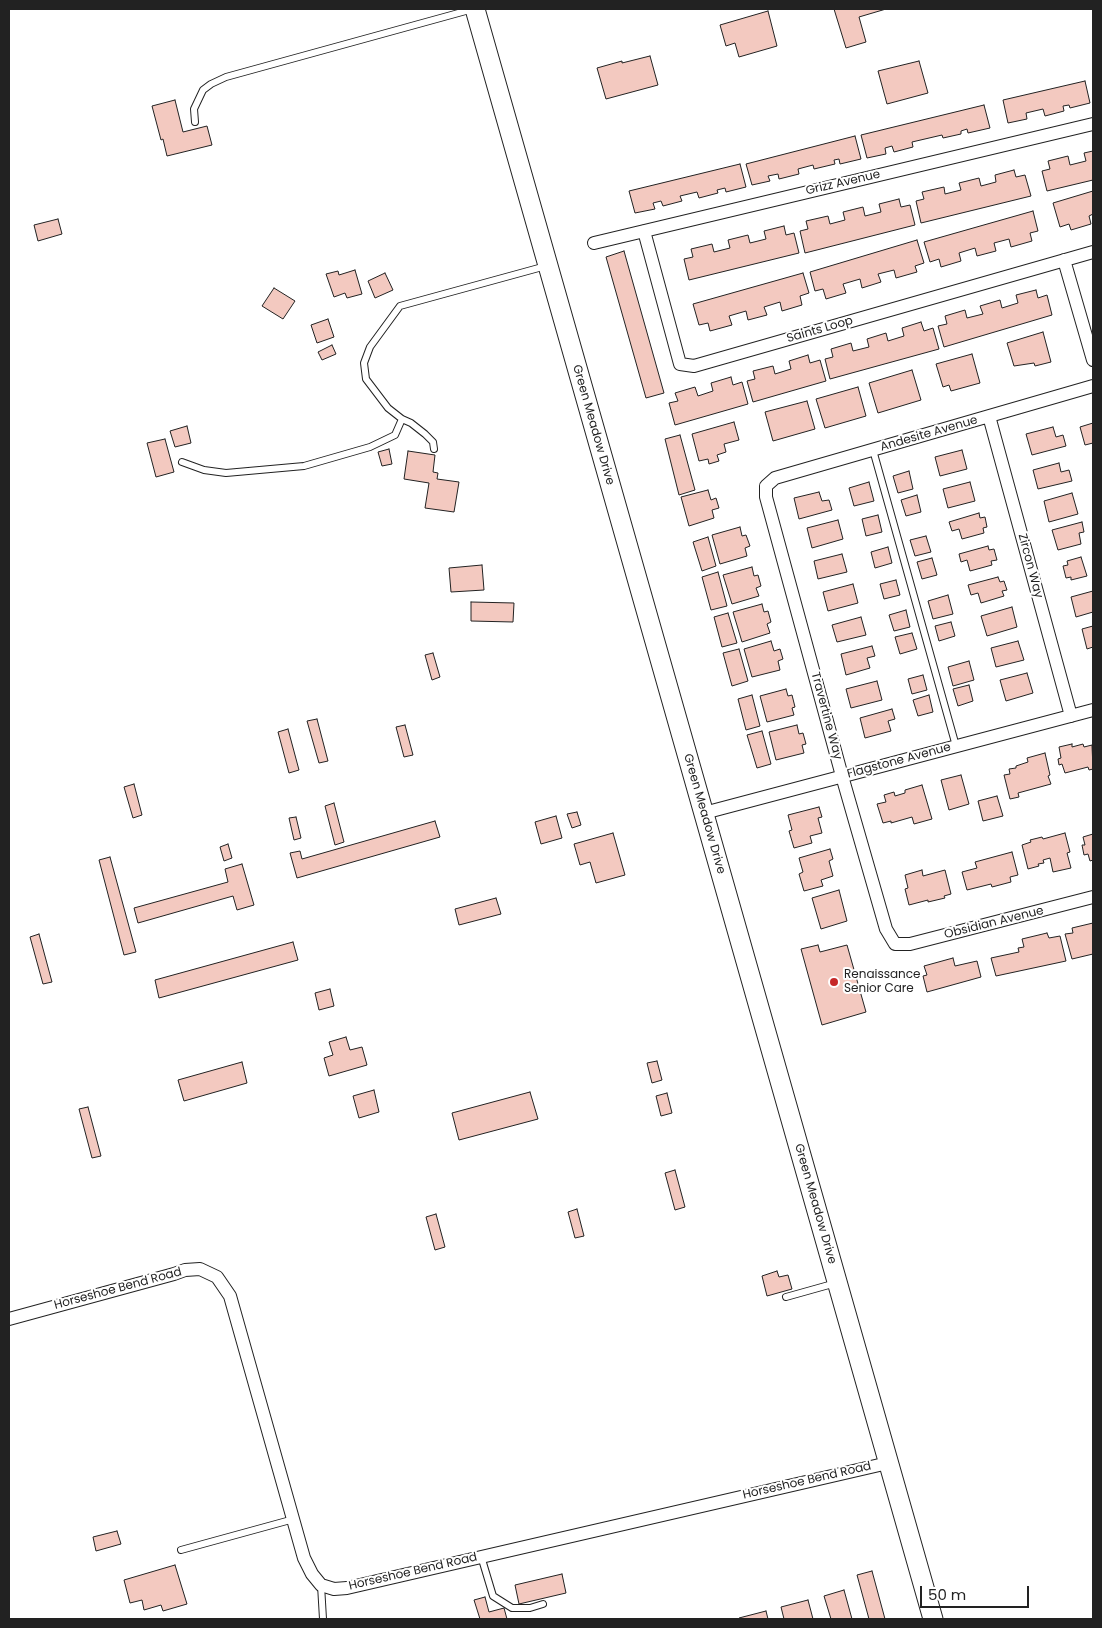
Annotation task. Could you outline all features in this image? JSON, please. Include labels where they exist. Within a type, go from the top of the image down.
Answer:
[{"type":"main road","name":"Green Meadow Drive","points":[[475,9],[934,1619]]},
{"type":"street","name":"Grizz Avenue","points":[[594,243],[1093,124]]},
{"type":"street","name":"Saints Loop","points":[[644,231],[680,364],[694,366],[1093,252]]},
{"type":"street","points":[[1064,260],[1093,360]]},
{"type":"street","name":"Andesite Avenue","points":[[766,486],[776,478],[1093,386]]},
{"type":"street","name":"Zircon Way","points":[[989,416],[1071,716]]},
{"type":"street","name":"Travertine Way","points":[[766,486],[766,497],[842,776],[886,929],[895,944]]},
{"type":"street","name":"Flagstone Avenue","points":[[704,813],[1093,710]]},
{"type":"street","name":"Obsidian Avenue","points":[[895,944],[910,944],[1093,897]]},
{"type":"street","name":"Horseshoe Bend Road","points":[[9,1319],[185,1270],[200,1270],[217,1277],[230,1296],[304,1558],[312,1574],[321,1585],[334,1589],[347,1588],[888,1463]]},
{"type":"lane","points":[[195,122],[194,109],[203,90],[211,84],[226,78],[475,9]]},
{"type":"lane","points":[[434,449],[433,442],[425,434],[412,423],[402,419],[388,408],[366,379],[364,363],[370,348],[400,306],[547,266]]},
{"type":"lane","points":[[182,462],[204,470],[226,474],[304,466],[370,447],[395,436],[402,419]]},
{"type":"lane","points":[[873,450],[956,746]]},
{"type":"lane","points":[[786,1297],[837,1283]]},
{"type":"lane","points":[[181,1550],[294,1519]]},
{"type":"lane","points":[[481,1556],[493,1596],[512,1608],[530,1608],[543,1604]]},
{"type":"lane","points":[[321,1585],[323,1619]]},
{"type":"building","points":[[834,9],[886,9],[859,17],[866,42],[846,48]]},
{"type":"building","points":[[768,11],[777,46],[739,57],[735,43],[726,46],[720,25]]},
{"type":"building","points":[[650,56],[658,85],[606,99],[597,68]]},
{"type":"building","points":[[919,61],[928,93],[887,104],[878,71]]},
{"type":"building","points":[[1085,81],[1090,103],[1070,108],[1069,105],[1063,106],[1064,111],[1045,116],[1043,109],[1026,113],[1027,119],[1008,123],[1003,100]]},
{"type":"building","points":[[175,100],[183,132],[207,126],[212,145],[167,156],[152,106]]},
{"type":"building","points":[[984,105],[990,128],[968,133],[967,129],[961,131],[961,134],[943,138],[942,135],[912,142],[913,147],[894,152],[892,146],[885,148],[886,154],[867,158],[861,135]]},
{"type":"building","points":[[855,136],[861,159],[840,164],[839,159],[834,160],[835,164],[814,169],[813,165],[798,169],[799,174],[779,179],[778,174],[768,176],[770,181],[752,185],[746,164]]},
{"type":"building","points":[[1093,151],[1093,180],[1047,191],[1042,171],[1050,169],[1048,161],[1068,156],[1070,165],[1086,161],[1084,153]]},
{"type":"building","points":[[740,164],[746,187],[726,192],[725,188],[717,190],[718,193],[699,198],[697,192],[680,196],[682,201],[663,206],[661,201],[653,203],[655,209],[635,213],[629,191]]},
{"type":"building","points":[[1014,170],[1016,177],[1025,175],[1031,196],[921,223],[916,201],[924,199],[922,192],[944,187],[945,194],[961,190],[959,183],[979,178],[981,186],[996,182],[995,175]]},
{"type":"building","points":[[1093,191],[1093,214],[1089,216],[1091,224],[1071,230],[1069,224],[1060,227],[1053,203]]},
{"type":"building","points":[[899,199],[901,207],[910,205],[915,225],[805,253],[800,231],[808,229],[806,221],[828,216],[830,224],[845,220],[843,212],[863,207],[865,216],[881,212],[879,204]]},
{"type":"building","points":[[1033,211],[1038,231],[1030,233],[1032,241],[1011,247],[1009,239],[994,243],[996,251],[977,256],[975,248],[959,253],[961,261],[941,267],[939,259],[930,262],[924,242]]},
{"type":"building","points":[[58,219],[62,234],[38,241],[34,225]]},
{"type":"building","points":[[784,226],[786,235],[794,233],[799,253],[689,280],[684,259],[693,257],[691,249],[712,244],[714,252],[730,248],[728,240],[748,235],[750,243],[766,239],[764,231]]},
{"type":"building","points":[[917,240],[924,263],[915,266],[917,272],[896,278],[894,270],[878,274],[881,282],[862,288],[860,279],[843,284],[846,293],[826,299],[823,289],[815,291],[810,272]]},
{"type":"building","points":[[624,251],[664,393],[646,398],[606,257]]},
{"type":"building","points":[[355,270],[362,294],[347,298],[345,293],[334,297],[326,274],[338,271],[339,275]]},
{"type":"building","points":[[385,273],[393,290],[375,298],[368,281]]},
{"type":"building","points":[[803,273],[809,293],[800,296],[802,305],[782,311],[780,302],[764,307],[767,315],[748,320],[746,311],[729,316],[732,325],[710,331],[708,323],[699,325],[693,304]]},
{"type":"building","points":[[274,288],[295,301],[283,319],[262,306]]},
{"type":"building","points":[[1036,290],[1038,298],[1047,295],[1052,315],[944,347],[938,326],[947,324],[945,316],[965,310],[967,318],[983,314],[980,306],[1000,300],[1002,308],[1018,303],[1016,295]]},
{"type":"building","points":[[328,319],[334,337],[317,343],[311,325]]},
{"type":"building","points":[[921,322],[924,331],[933,328],[939,349],[830,379],[825,359],[833,357],[831,349],[851,343],[853,351],[869,347],[867,339],[886,333],[888,341],[904,336],[902,328]]},
{"type":"building","points":[[1043,332],[1051,362],[1035,366],[1034,363],[1014,366],[1007,343]]},
{"type":"building","points":[[332,345],[336,354],[322,360],[318,352]]},
{"type":"building","points":[[972,354],[980,383],[951,391],[949,385],[943,387],[936,364]]},
{"type":"building","points":[[808,355],[810,363],[820,360],[826,381],[753,402],[747,381],[755,379],[753,371],[773,366],[775,374],[791,369],[789,361]]},
{"type":"building","points":[[912,370],[921,400],[878,413],[869,383]]},
{"type":"building","points":[[731,377],[733,385],[742,382],[748,404],[675,425],[669,403],[678,401],[675,393],[695,387],[698,396],[713,391],[711,383]]},
{"type":"building","points":[[858,387],[866,416],[825,428],[816,399]]},
{"type":"building","points":[[807,401],[815,429],[773,441],[765,412]]},
{"type":"building","points":[[734,422],[739,440],[724,444],[726,452],[717,455],[719,461],[709,464],[708,459],[699,461],[692,434]]},
{"type":"building","points":[[1093,423],[1093,443],[1085,445],[1080,427]]},
{"type":"building","points":[[187,426],[191,443],[175,447],[170,431]]},
{"type":"building","points":[[1053,427],[1056,437],[1063,435],[1066,446],[1032,455],[1026,434]]},
{"type":"building","points":[[680,435],[695,490],[679,495],[665,439]]},
{"type":"building","points":[[165,439],[174,472],[156,477],[147,443]]},
{"type":"building","points":[[389,449],[392,464],[382,466],[378,452]]},
{"type":"building","points":[[962,450],[967,469],[940,476],[935,457]]},
{"type":"building","points":[[408,451],[435,455],[433,472],[438,473],[437,479],[459,482],[454,512],[425,508],[429,483],[404,479]]},
{"type":"building","points":[[1059,463],[1061,472],[1069,470],[1072,481],[1038,489],[1033,470]]},
{"type":"building","points":[[909,471],[913,489],[898,493],[893,476]]},
{"type":"building","points":[[869,482],[874,501],[854,506],[849,488]]},
{"type":"building","points":[[970,482],[975,501],[948,508],[943,489]]},
{"type":"building","points":[[708,490],[711,500],[716,498],[719,508],[712,510],[714,518],[689,526],[681,497]]},
{"type":"building","points":[[819,492],[822,501],[829,500],[832,510],[799,519],[794,498]]},
{"type":"building","points":[[1072,493],[1078,514],[1049,522],[1044,501]]},
{"type":"building","points":[[917,495],[921,512],[906,516],[901,500]]},
{"type":"building","points":[[979,513],[980,518],[985,517],[987,527],[983,528],[984,533],[962,539],[959,529],[952,531],[949,522]]},
{"type":"building","points":[[878,515],[882,532],[866,536],[862,519]]},
{"type":"building","points":[[838,520],[843,539],[812,548],[807,528]]},
{"type":"building","points":[[1082,522],[1084,532],[1079,533],[1081,544],[1058,550],[1052,530]]},
{"type":"building","points":[[740,527],[742,536],[746,535],[750,546],[745,548],[747,556],[720,564],[712,535]]},
{"type":"building","points":[[926,536],[931,552],[915,556],[910,540]]},
{"type":"building","points":[[708,537],[716,566],[702,571],[693,542]]},
{"type":"building","points":[[988,546],[989,550],[994,549],[997,560],[991,561],[992,565],[970,571],[967,560],[961,562],[959,554]]},
{"type":"building","points":[[888,547],[892,563],[875,568],[871,552]]},
{"type":"building","points":[[842,554],[847,572],[818,579],[814,561]]},
{"type":"building","points":[[1081,557],[1087,576],[1071,580],[1071,577],[1066,578],[1063,566],[1068,565],[1067,561]]},
{"type":"building","points":[[932,558],[937,575],[922,579],[917,562]]},
{"type":"building","points":[[482,565],[484,590],[451,592],[449,568]]},
{"type":"building","points":[[752,567],[754,576],[758,575],[761,586],[756,588],[759,596],[732,604],[723,575]]},
{"type":"building","points":[[718,572],[727,606],[711,610],[702,577]]},
{"type":"building","points":[[998,577],[1000,582],[1004,581],[1007,590],[1002,591],[1004,596],[981,603],[978,593],[971,595],[968,585]]},
{"type":"building","points":[[896,580],[900,595],[884,599],[880,584]]},
{"type":"building","points":[[853,584],[858,603],[828,611],[823,592]]},
{"type":"building","points":[[1093,591],[1093,612],[1076,617],[1071,597]]},
{"type":"building","points":[[948,595],[953,614],[933,619],[928,601]]},
{"type":"building","points":[[471,602],[514,603],[513,622],[471,621]]},
{"type":"building","points":[[762,604],[764,612],[768,611],[771,622],[767,624],[770,633],[742,642],[733,612]]},
{"type":"building","points":[[1012,607],[1017,627],[987,636],[981,616]]},
{"type":"building","points":[[906,610],[910,627],[894,631],[889,615]]},
{"type":"building","points":[[728,613],[737,643],[722,647],[714,617]]},
{"type":"building","points":[[861,617],[866,635],[837,642],[832,625]]},
{"type":"building","points":[[951,622],[955,636],[939,641],[935,626]]},
{"type":"building","points":[[1093,626],[1093,647],[1087,649],[1082,629]]},
{"type":"building","points":[[912,633],[917,649],[900,654],[895,637]]},
{"type":"building","points":[[771,641],[774,651],[780,649],[783,659],[778,661],[780,670],[752,677],[744,649]]},
{"type":"building","points":[[1018,641],[1024,660],[996,667],[991,648]]},
{"type":"building","points":[[872,646],[875,656],[867,658],[870,668],[846,675],[841,654]]},
{"type":"building","points":[[739,649],[748,681],[732,686],[723,653]]},
{"type":"building","points":[[433,653],[440,677],[432,680],[425,655]]},
{"type":"building","points":[[969,661],[974,680],[953,686],[948,667]]},
{"type":"building","points":[[1027,673],[1033,693],[1006,701],[1000,680]]},
{"type":"building","points":[[923,675],[927,690],[912,694],[908,679]]},
{"type":"building","points":[[877,681],[882,700],[851,708],[846,689]]},
{"type":"building","points":[[969,685],[973,701],[958,706],[953,689]]},
{"type":"building","points":[[786,689],[788,696],[792,695],[795,707],[792,708],[794,715],[767,722],[760,696]]},
{"type":"building","points":[[752,695],[760,726],[746,730],[738,699]]},
{"type":"building","points":[[929,695],[933,712],[918,716],[913,700]]},
{"type":"building","points":[[892,709],[895,719],[888,721],[891,731],[865,738],[860,718]]},
{"type":"building","points":[[317,719],[328,761],[319,763],[307,721]]},
{"type":"building","points":[[405,725],[413,755],[404,757],[396,727]]},
{"type":"building","points":[[797,725],[799,734],[803,733],[806,744],[802,745],[804,753],[776,760],[769,732]]},
{"type":"building","points":[[288,729],[299,770],[289,773],[278,732]]},
{"type":"building","points":[[762,731],[771,764],[757,768],[747,735]]},
{"type":"building","points":[[1072,744],[1072,747],[1083,744],[1084,747],[1092,745],[1093,769],[1089,770],[1088,767],[1065,773],[1062,764],[1059,765],[1058,759],[1061,758],[1059,747]]},
{"type":"building","points":[[1045,753],[1051,784],[1018,793],[1019,797],[1010,799],[1004,775],[1010,774],[1009,769],[1028,762],[1027,758]]},
{"type":"building","points":[[961,775],[969,804],[949,810],[941,780]]},
{"type":"building","points":[[134,784],[142,815],[133,818],[124,787]]},
{"type":"building","points":[[922,785],[932,819],[914,824],[912,817],[891,823],[891,821],[883,823],[877,804],[886,802],[884,795],[894,792],[895,796],[905,793],[905,790]]},
{"type":"building","points":[[997,796],[1003,816],[983,821],[978,801]]},
{"type":"building","points":[[334,803],[344,842],[335,845],[325,806]]},
{"type":"building","points":[[819,807],[822,817],[818,818],[822,833],[810,836],[812,843],[794,848],[789,831],[792,830],[788,815]]},
{"type":"building","points":[[577,812],[581,825],[572,828],[567,814]]},
{"type":"building","points":[[556,816],[562,838],[541,844],[535,822]]},
{"type":"building","points":[[296,817],[301,838],[294,840],[289,818]]},
{"type":"building","points":[[435,821],[440,837],[297,878],[290,853],[300,851],[302,859]]},
{"type":"building","points":[[613,833],[625,875],[596,883],[590,862],[580,865],[574,844]]},
{"type":"building","points":[[1065,833],[1070,852],[1067,853],[1071,868],[1053,872],[1050,858],[1043,860],[1044,863],[1038,864],[1039,866],[1028,869],[1022,845],[1031,842],[1030,840],[1042,837],[1043,839]]},
{"type":"building","points":[[1093,834],[1093,860],[1090,861],[1088,854],[1084,855],[1082,845],[1085,845],[1083,837]]},
{"type":"building","points":[[228,844],[232,858],[224,861],[220,847]]},
{"type":"building","points":[[830,849],[833,859],[829,861],[833,876],[821,880],[823,886],[804,891],[799,874],[803,872],[799,858]]},
{"type":"building","points":[[1012,852],[1018,875],[1010,877],[1011,882],[992,887],[991,884],[967,890],[962,872],[977,868],[975,862]]},
{"type":"building","points":[[110,857],[136,952],[124,955],[99,860]]},
{"type":"building","points":[[242,864],[254,905],[237,910],[233,896],[138,923],[134,908],[228,882],[225,869]]},
{"type":"building","points":[[922,870],[923,876],[945,870],[951,894],[944,896],[945,898],[909,905],[905,889],[908,888],[905,875]]},
{"type":"building","points":[[839,890],[847,921],[821,929],[812,898]]},
{"type":"building","points":[[496,898],[501,914],[459,925],[455,909]]},
{"type":"building","points":[[1093,923],[1093,954],[1072,959],[1065,934],[1073,933],[1072,928]]},
{"type":"building","points":[[1047,933],[1049,938],[1060,936],[1066,961],[996,976],[991,958],[1019,952],[1018,948],[1024,947],[1022,939]]},
{"type":"building","points":[[39,934],[52,982],[43,984],[30,937]]},
{"type":"building","points":[[293,942],[298,960],[159,998],[155,980]]},
{"type":"building","name":"Renaissance Senior Care","points":[[818,945],[820,952],[847,945],[866,1012],[822,1025],[801,949]]},
{"type":"building","points":[[953,958],[955,966],[977,961],[981,977],[927,992],[923,976],[927,975],[924,966]]},
{"type":"building","points":[[330,989],[334,1006],[319,1010],[315,993]]},
{"type":"building","points":[[346,1037],[350,1050],[362,1047],[367,1065],[329,1076],[324,1058],[333,1055],[329,1042]]},
{"type":"building","points":[[657,1061],[662,1080],[652,1083],[647,1063]]},
{"type":"building","points":[[242,1062],[247,1083],[184,1101],[178,1080]]},
{"type":"building","points":[[374,1090],[379,1112],[359,1118],[353,1096]]},
{"type":"building","points":[[530,1092],[538,1119],[459,1140],[452,1113]]},
{"type":"building","points":[[667,1093],[672,1113],[661,1116],[656,1096]]},
{"type":"building","points":[[88,1107],[101,1156],[92,1158],[79,1109]]},
{"type":"building","points":[[675,1170],[685,1207],[675,1210],[665,1173]]},
{"type":"building","points":[[577,1209],[584,1236],[575,1238],[568,1212]]},
{"type":"building","points":[[436,1214],[445,1247],[435,1250],[426,1217]]},
{"type":"building","points":[[777,1271],[779,1277],[788,1275],[792,1289],[767,1296],[762,1276]]},
{"type":"building","points":[[117,1531],[121,1544],[96,1551],[93,1537]]},
{"type":"building","points":[[175,1565],[187,1604],[163,1611],[161,1605],[144,1610],[142,1600],[130,1603],[124,1580]]},
{"type":"building","points":[[872,1571],[885,1619],[869,1619],[857,1575]]},
{"type":"building","points":[[562,1574],[566,1593],[519,1604],[515,1585]]},
{"type":"building","points":[[844,1590],[852,1619],[831,1619],[824,1596]]},
{"type":"building","points":[[485,1597],[489,1612],[504,1608],[507,1619],[480,1619],[474,1600]]},
{"type":"building","points":[[808,1600],[813,1619],[784,1619],[781,1607]]},
{"type":"building","points":[[766,1611],[768,1619],[739,1619],[739,1618]]},
{"type":"place","name":"Renaissance Senior Care","points":[[834,982]]}]
